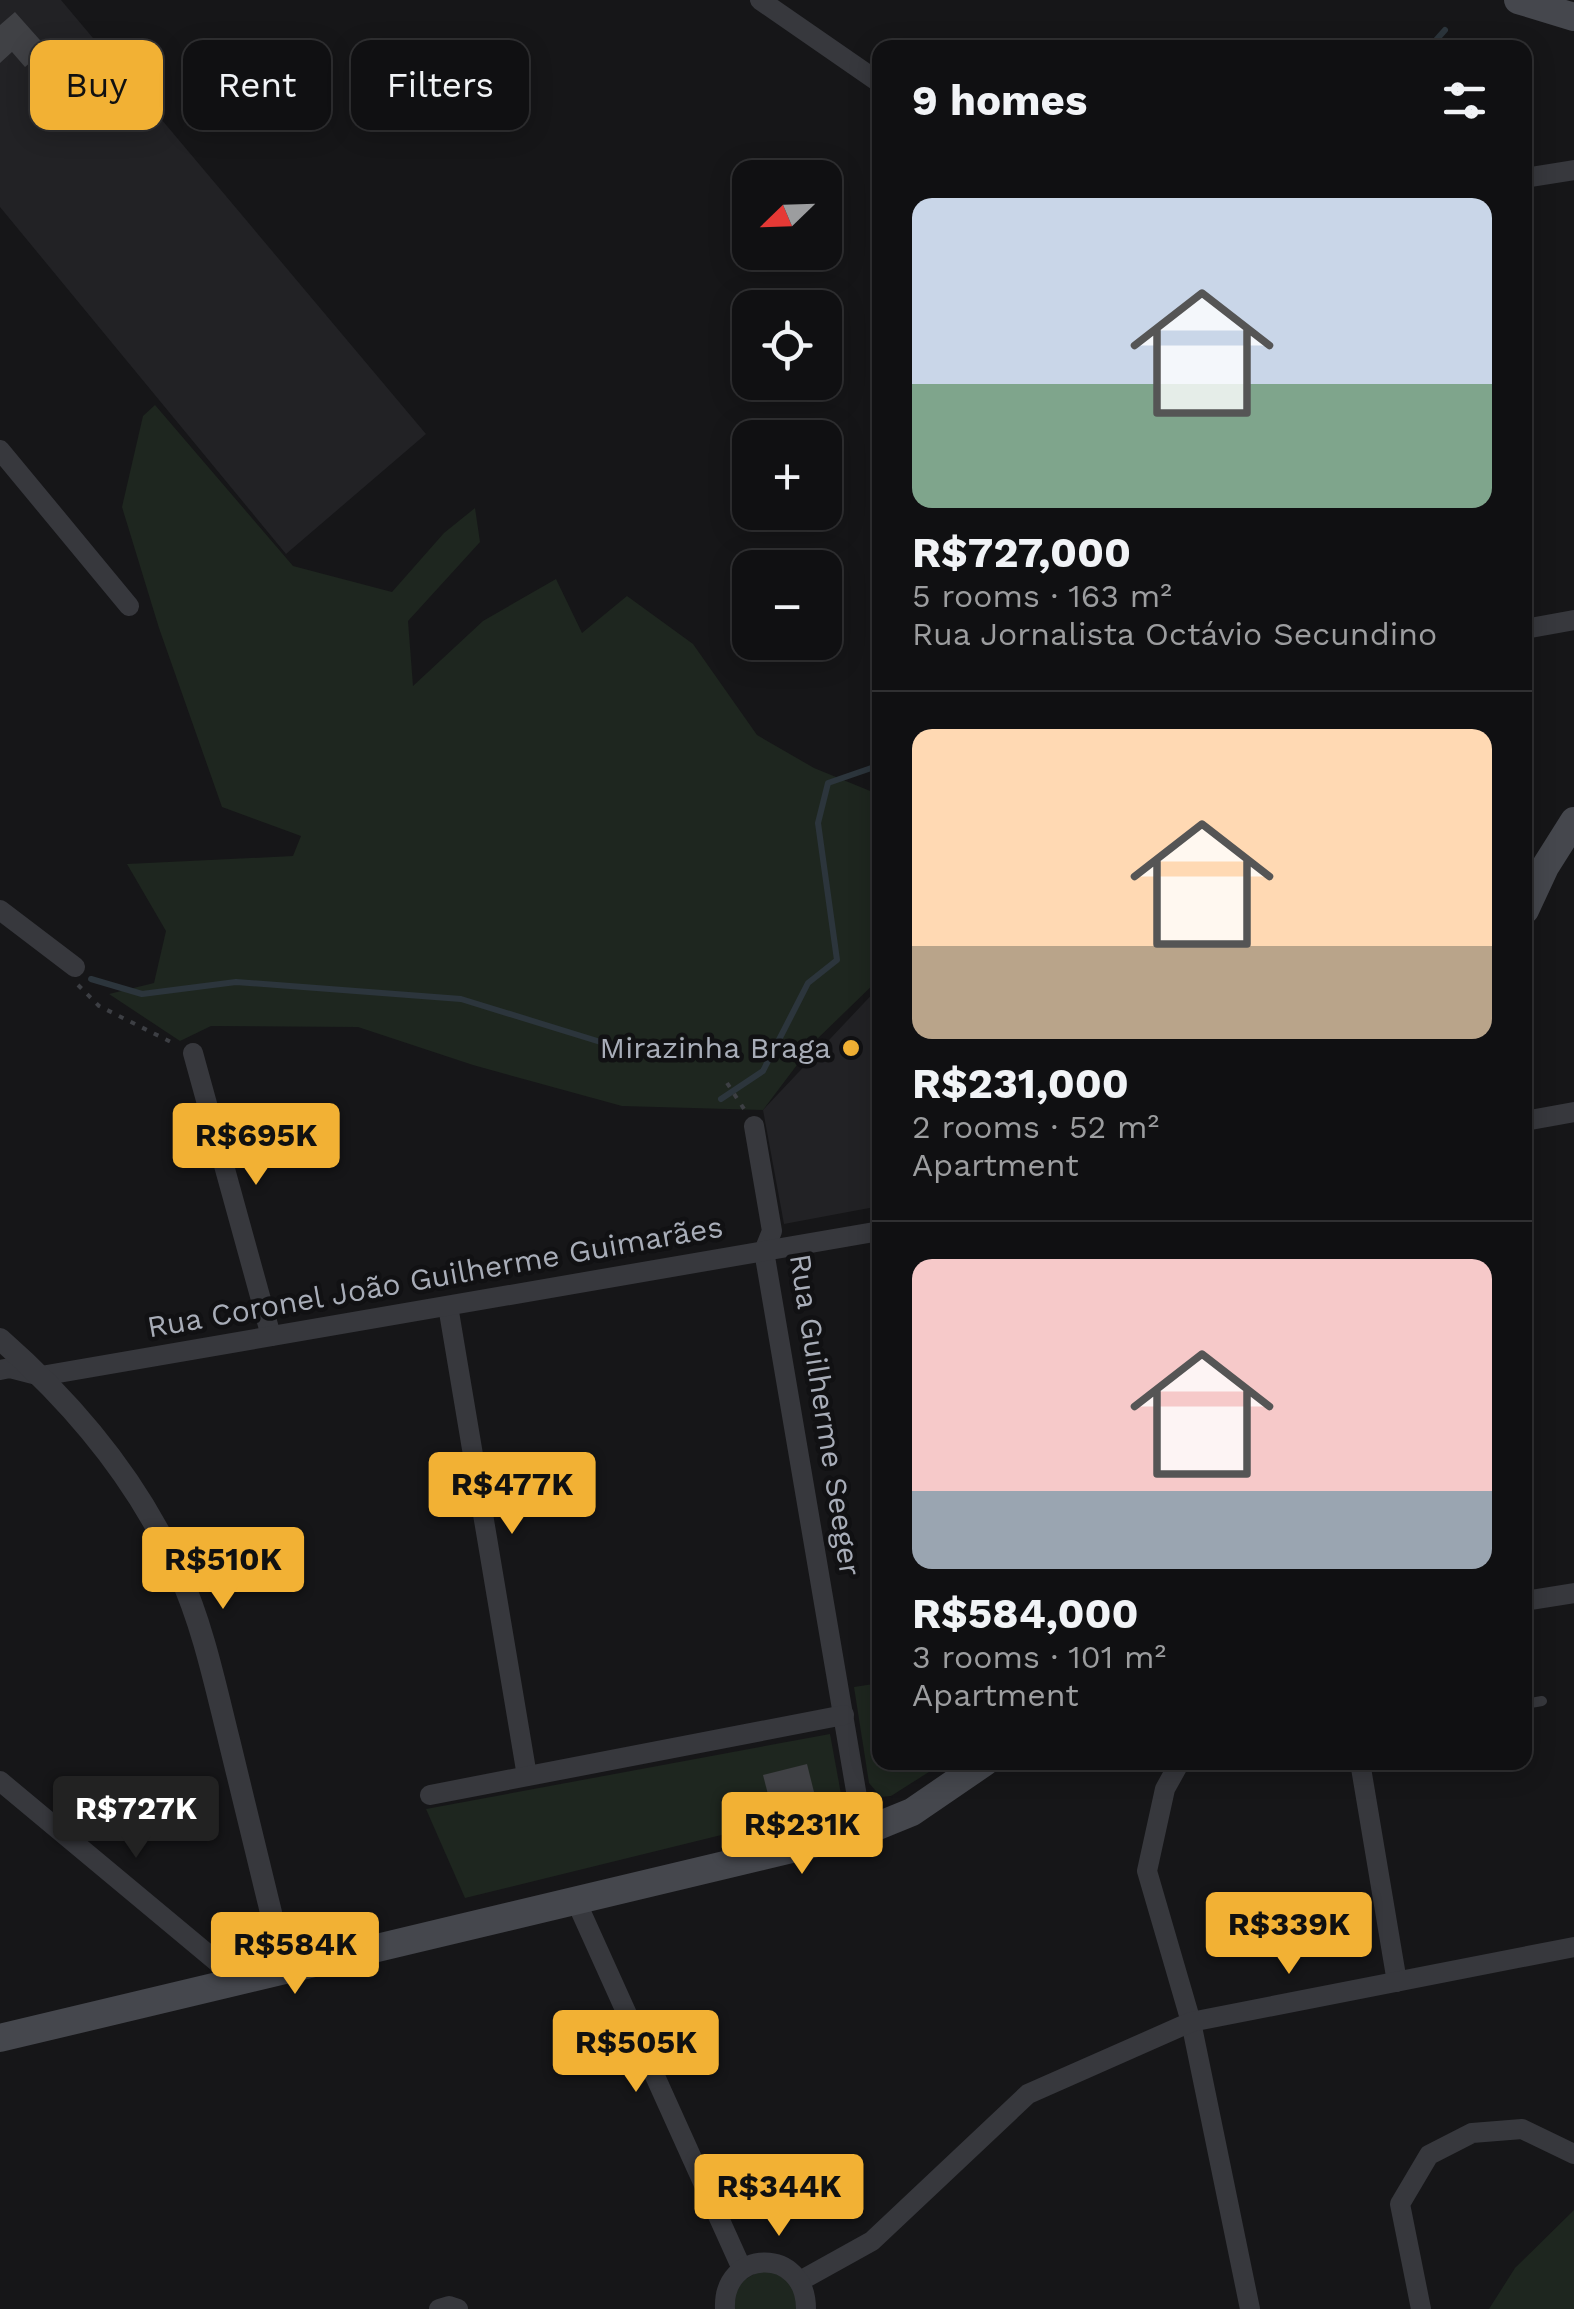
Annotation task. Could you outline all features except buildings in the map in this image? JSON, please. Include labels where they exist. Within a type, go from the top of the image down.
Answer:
[{"type":"main road","points":[[1518,0],[1574,18]]},
{"type":"main road","points":[[1532,895],[1574,821]]},
{"type":"main road","points":[[0,2038],[863,1832],[912,1812],[973,1770]]},
{"type":"street","points":[[760,0],[872,77]]},
{"type":"street","points":[[1571,0],[1574,18]]},
{"type":"street","points":[[1532,177],[1574,170]]},
{"type":"street","points":[[3,460],[129,606]]},
{"type":"street","points":[[1532,627],[1574,620]]},
{"type":"street","points":[[0,910],[75,967]]},
{"type":"street","points":[[192,1053],[270,1336]]},
{"type":"street","points":[[1532,1119],[1574,1112]]},
{"type":"street","name":"Rua Guilherme Seeger","points":[[754,1126],[772,1231],[764,1251],[863,1832]]},
{"type":"street","name":"Rua Coronel João Guilherme Guimarães","points":[[0,1370],[10,1368],[41,1376],[872,1233]]},
{"type":"street","points":[[448,1306],[527,1776]]},
{"type":"street","points":[[0,1339],[41,1376],[120,1468],[146,1508],[184,1584],[207,1652],[285,1970]]},
{"type":"street","points":[[1532,1600],[1574,1593]]},
{"type":"street","points":[[430,1795],[844,1715]]},
{"type":"street","points":[[1176,1770],[1165,1789],[1146,1872],[1191,2022],[1250,2309]]},
{"type":"street","points":[[1361,1770],[1397,1982]]},
{"type":"street","points":[[0,1780],[240,1980]]},
{"type":"street","points":[[576,1901],[742,2269]]},
{"type":"street","points":[[800,2282],[872,2241],[1028,2094],[1191,2022],[1574,1947]]},
{"type":"street","points":[[1421,2309],[1400,2204],[1430,2155],[1472,2133],[1522,2129],[1574,2154]]},
{"type":"street","points":[[721,2306],[727,2288],[742,2269],[767,2262],[792,2272],[806,2294],[806,2309]]},
{"type":"street","points":[[439,2309],[458,2309]]},
{"type":"lane","points":[[1532,1703],[1542,1701]]},
{"type":"path","points":[[75,967],[77,983],[99,1006],[192,1053]]},
{"type":"path","points":[[727,1084],[754,1126]]},
{"type":"shaded area","points":[[0,0],[61,0],[95,40],[30,40],[30,130],[163,130],[163,121],[426,434],[286,554],[0,207]]},
{"type":"shaded area","points":[[155,405],[293,566],[392,592],[444,533],[475,508],[480,542],[408,621],[413,686],[483,621],[556,579],[582,633],[627,596],[693,644],[757,735],[814,768],[872,792],[872,986],[815,1041],[763,1110],[622,1106],[473,1065],[358,1027],[211,1026],[180,1041],[109,994],[154,983],[166,931],[127,864],[293,856],[301,836],[222,807],[159,628],[122,507],[143,416]]},
{"type":"shaded area","name":"Mirazinha Braga","points":[[872,994],[872,1208],[784,1224],[763,1110]]},
{"type":"shaded area","points":[[872,1684],[872,1770],[932,1770],[891,1796],[881,1797],[869,1783],[854,1687]]},
{"type":"shaded area","points":[[830,1734],[843,1805],[465,1898],[426,1809]]},
{"type":"shaded area","points":[[1574,2210],[1574,2309],[1489,2309],[1515,2268]]},
{"type":"shaded area","points":[[765,2268],[793,2283],[798,2309],[734,2309],[737,2284]]},
{"type":"waterway","points":[[1436,40],[1445,30]]},
{"type":"waterway","points":[[721,1099],[763,1071],[808,983],[837,960],[818,823],[828,783],[872,768]]},
{"type":"waterway","points":[[91,979],[142,994],[236,982],[461,999],[620,1048]]},
{"type":"place","name":"Mirazinha Braga","points":[[851,1048]]}]
